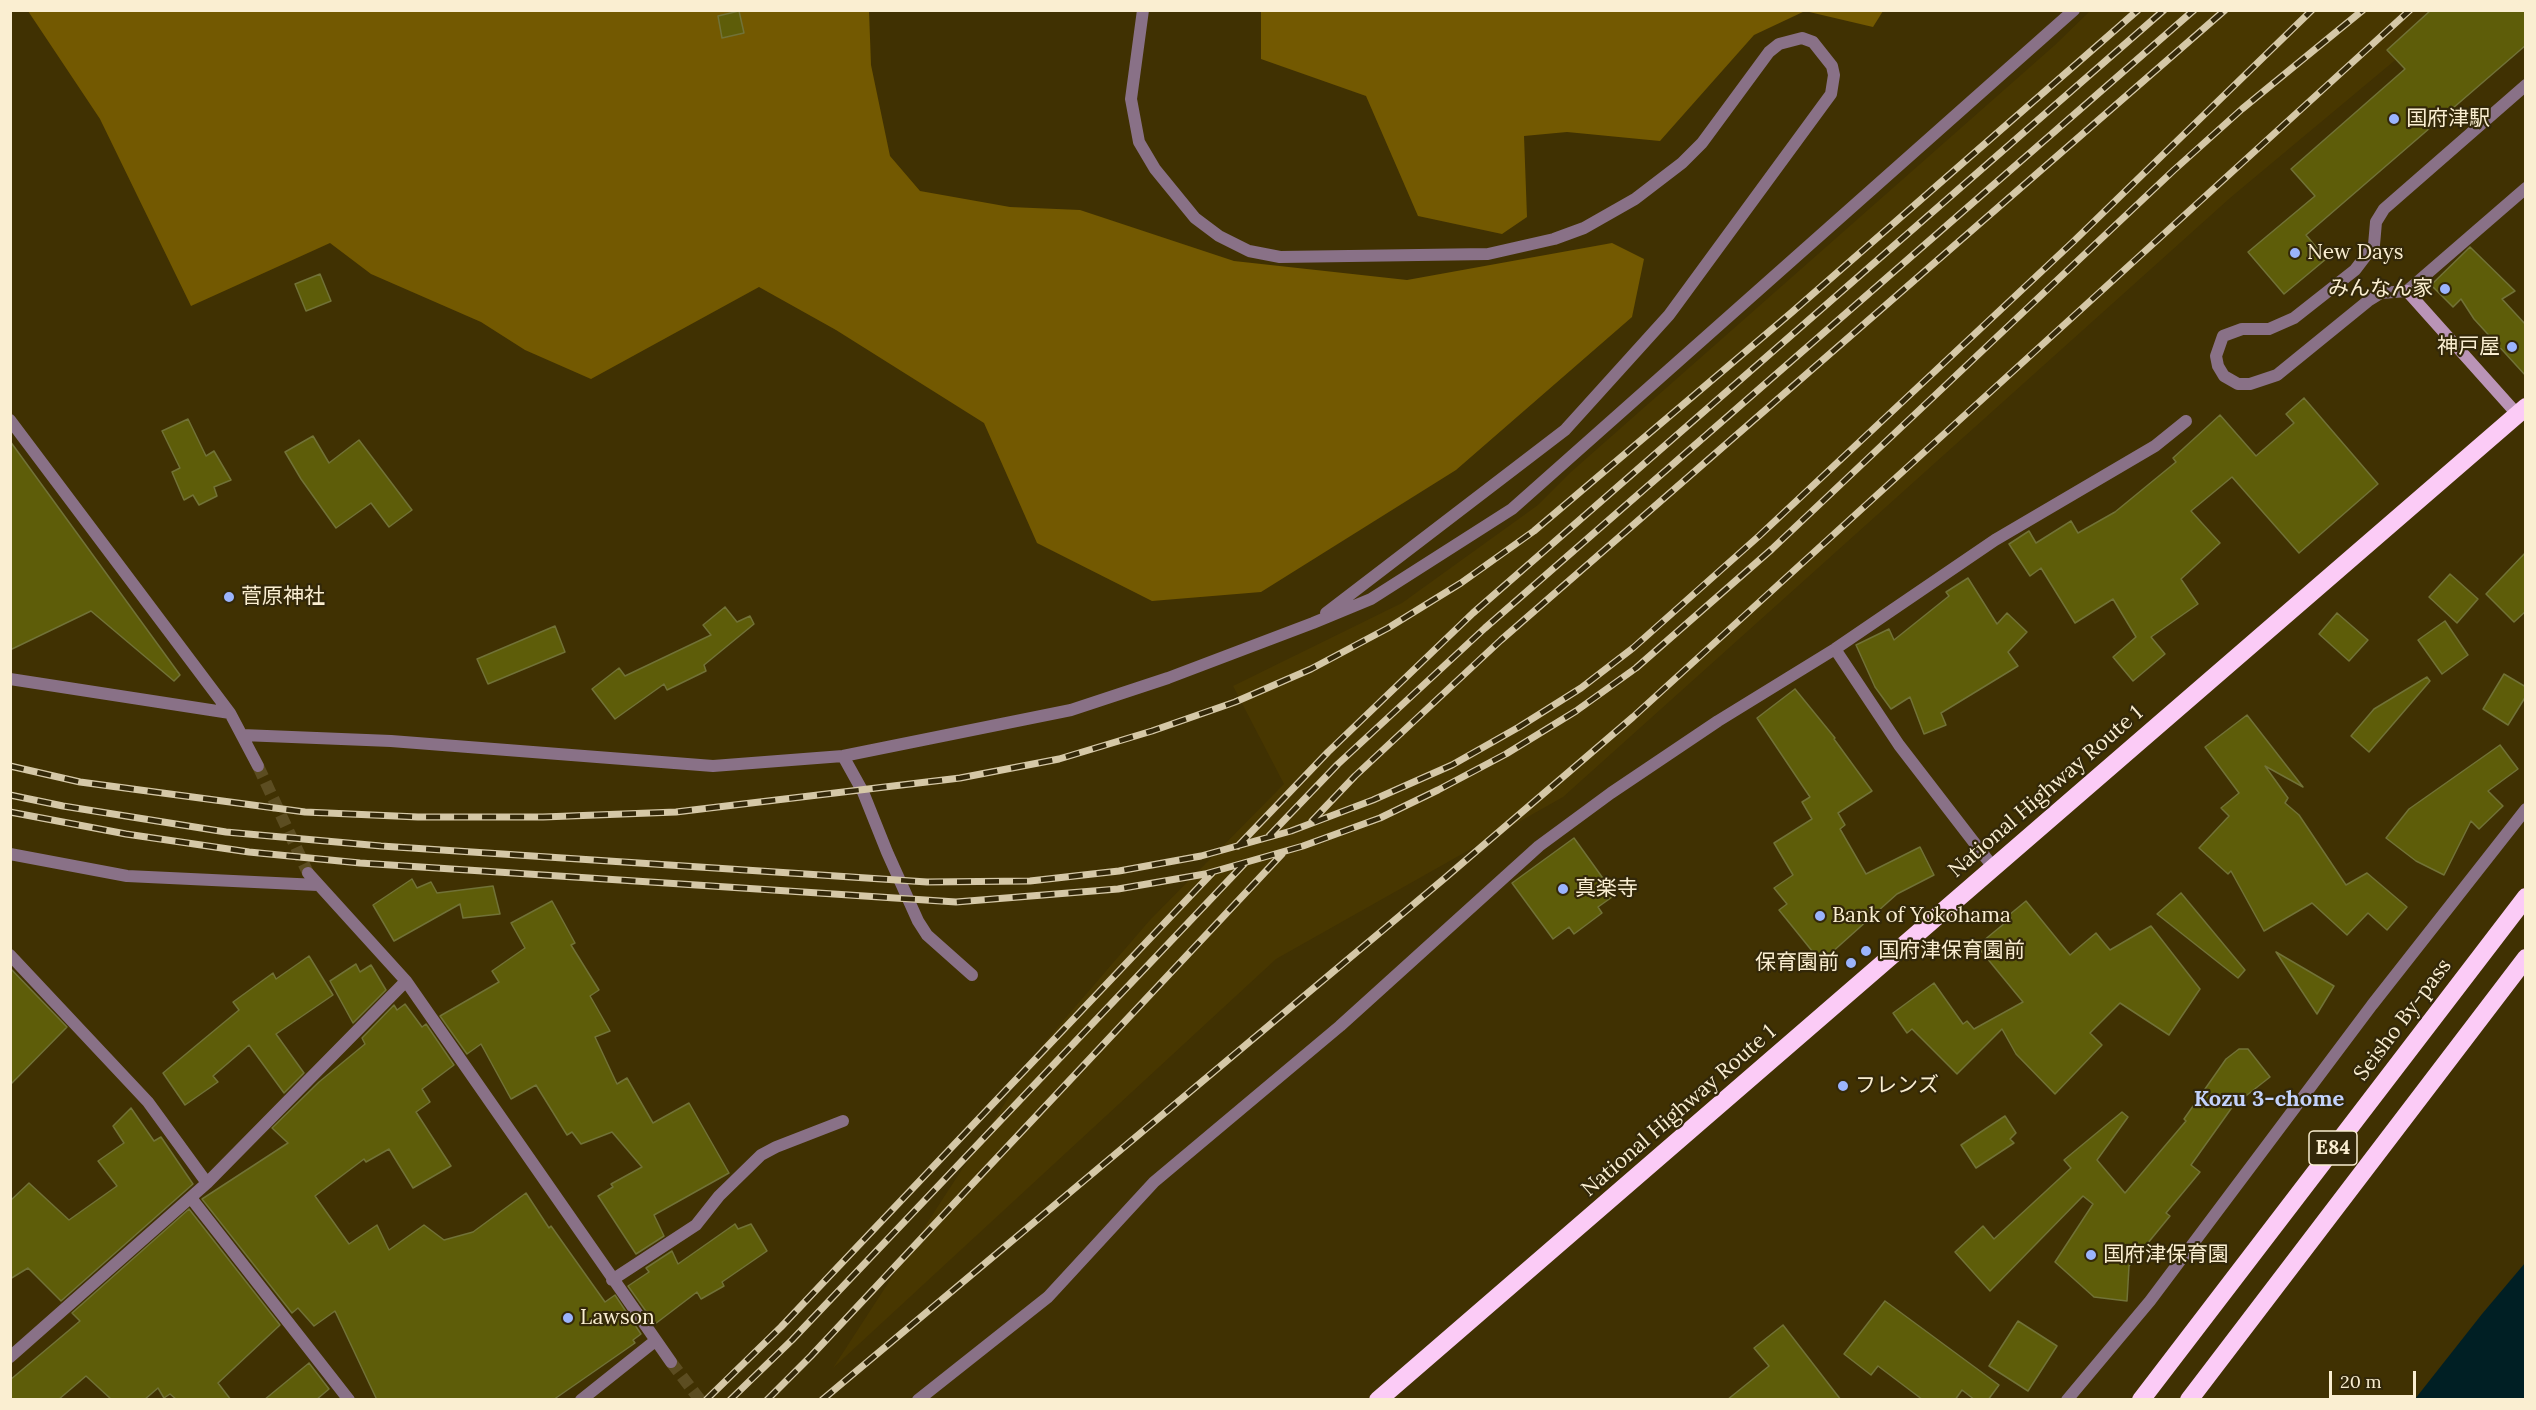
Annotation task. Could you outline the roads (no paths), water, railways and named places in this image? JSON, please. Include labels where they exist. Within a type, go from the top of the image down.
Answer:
[{"type":"highway","name":"National Highway Route 1","points":[[1378,1400],[2521,410]]},
{"type":"highway","name":"Seisho By-pass","points":[[2141,1400],[2526,897]]},
{"type":"highway","name":"E84","points":[[2189,1400],[2526,958]]},
{"type":"street","points":[[1143,10],[1131,99],[1139,142],[1155,169],[1195,218],[1219,236],[1249,251],[1280,257],[1488,254],[1554,239],[1584,228],[1635,199],[1682,163],[1702,143],[1769,52],[1779,44],[1802,38],[1813,42],[1832,66],[1834,75],[1831,94],[1669,315],[1565,430],[1313,623]]},
{"type":"street","points":[[242,735],[391,741],[713,766],[843,756],[1071,710],[1168,678],[1313,623],[1371,599],[1512,508],[2074,10]]},
{"type":"street","points":[[2526,85],[2384,209],[2376,222],[2374,245],[2355,270],[2294,318],[2269,329],[2242,328],[2223,336],[2218,345],[2218,366],[2224,376],[2238,384],[2250,384],[2277,375],[2368,301],[2381,293],[2406,291],[2526,188]]},
{"type":"street","points":[[2406,291],[2521,410]]},
{"type":"street","points":[[10,420],[230,713],[258,766]]},
{"type":"street","points":[[918,1400],[1048,1297],[1155,1182],[1340,1026],[1539,846],[1677,748],[1835,649],[1995,540],[2155,446],[2186,421]]},
{"type":"street","points":[[1835,649],[1899,745],[1993,867]]},
{"type":"street","points":[[10,679],[230,713]]},
{"type":"street","points":[[843,756],[863,792],[886,852],[918,921],[927,935],[972,975]]},
{"type":"street","points":[[2067,1400],[2150,1301],[2372,1005],[2526,809]]},
{"type":"street","points":[[10,854],[127,876],[318,885]]},
{"type":"street","points":[[308,873],[406,981],[671,1362]]},
{"type":"street","points":[[10,955],[148,1102],[207,1183]]},
{"type":"street","points":[[10,1357],[207,1183],[406,981]]},
{"type":"street","points":[[612,1280],[696,1225],[719,1196],[761,1155],[843,1121]]},
{"type":"street","points":[[191,1198],[349,1400]]},
{"type":"street","points":[[581,1400],[655,1341]]},
{"type":"water","points":[[2525,1263],[2525,1399],[2415,1399],[2482,1314]]},
{"type":"tunnel","points":[[258,766],[308,873]]},
{"type":"tunnel","points":[[671,1362],[700,1400]]},
{"type":"railway","points":[[10,766],[80,782],[305,812],[418,817],[543,817],[676,812],[960,778],[1059,759],[1152,731],[1235,702],[1311,669],[1388,628],[1461,583],[1534,531],[1791,313],[2138,10]]},
{"type":"railway","points":[[1238,846],[1328,752],[1473,613],[2164,10]]},
{"type":"railway","points":[[1269,836],[1338,764],[1485,628],[2194,10]]},
{"type":"railway","points":[[1312,821],[1355,776],[1501,640],[2225,10]]},
{"type":"railway","points":[[10,795],[63,806],[226,832],[381,846],[927,882],[1030,881],[1119,871],[1201,856],[1291,831],[1373,800],[1452,765],[1581,688],[1633,648],[1759,536],[2074,241],[2312,10]]},
{"type":"railway","points":[[10,812],[126,834],[249,852],[360,863],[956,902],[1118,889],[1205,874],[1303,846],[1380,818],[1506,754],[1576,711],[1636,668],[1772,549],[2174,170],[2242,109],[2363,10]]},
{"type":"railway","points":[[822,1400],[1445,878],[1633,717],[2410,10]]},
{"type":"railway","points":[[767,1400],[811,1356],[1282,854]]},
{"type":"railway","points":[[730,1400],[792,1340],[1245,863]]},
{"type":"railway","points":[[706,1400],[781,1327],[1213,872]]},
{"type":"place","name":"国府津駅","points":[[2394,119]]},
{"type":"place","name":"New Days","points":[[2295,253]]},
{"type":"place","name":"みんなん家","points":[[2445,289]]},
{"type":"place","name":"神戸屋","points":[[2512,347]]},
{"type":"place","name":"菅原神社","points":[[229,597]]},
{"type":"place","name":"真楽寺","points":[[1563,889]]},
{"type":"place","name":"Bank of Yokohama","points":[[1820,916]]},
{"type":"place","name":"国府津保育園前","points":[[1866,951]]},
{"type":"place","name":"保育園前","points":[[1851,963]]},
{"type":"place","name":"フレンズ","points":[[1843,1086]]},
{"type":"place","name":"国府津保育園","points":[[2091,1255]]},
{"type":"place","name":"Lawson","points":[[568,1318]]},
{"type":"district","name":"Kozu 3-chome","points":[[2269,1100]]}]
